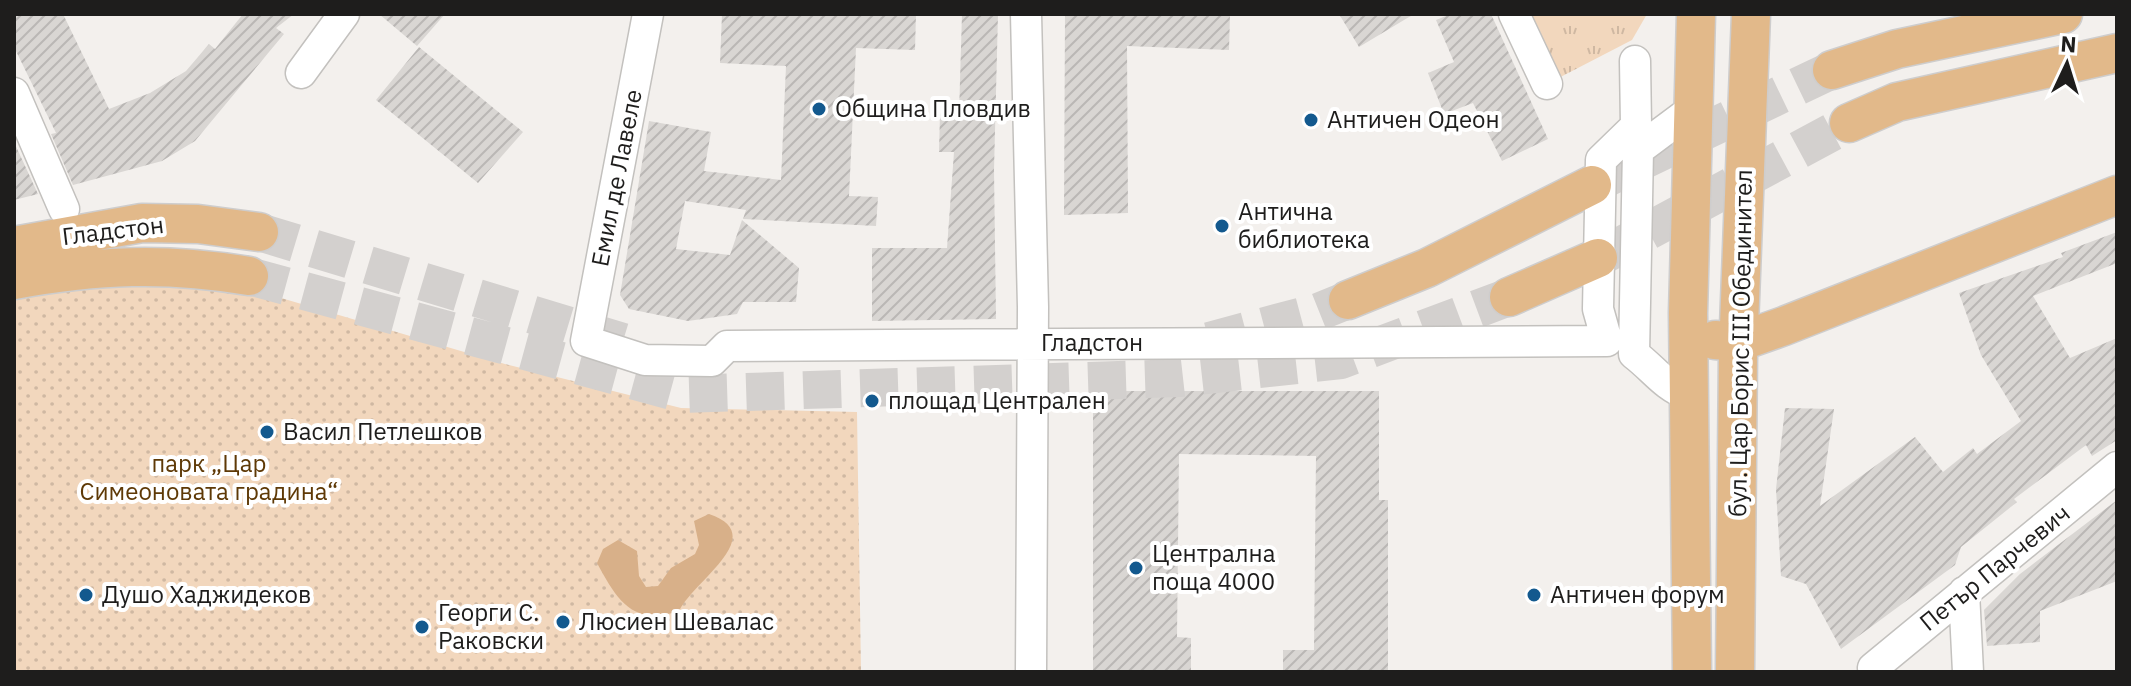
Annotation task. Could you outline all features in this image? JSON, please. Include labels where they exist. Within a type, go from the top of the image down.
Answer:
[{"type":"main road","name":"бул. Цар Борис III Обединител","points":[[1692,672],[1688,313],[1696,14]]},
{"type":"main road","name":"бул. Цар Борис III Обединител","points":[[1735,672],[1739,342],[1751,14]]},
{"type":"main road","points":[[1832,70],[1897,49],[2063,14]]},
{"type":"main road","points":[[1849,123],[1897,102],[2117,53]]},
{"type":"main road","points":[[1348,300],[1427,268],[1592,185]]},
{"type":"main road","points":[[1688,313],[1714,340],[1739,342],[2117,195]]},
{"type":"main road","name":"Гладстон","points":[[14,246],[142,223],[198,224],[259,232]]},
{"type":"main road","points":[[1509,297],[1598,258]]},
{"type":"main road","name":"Гладстон","points":[[14,280],[84,268],[142,264],[191,266],[249,276]]},
{"type":"street","points":[[301,73],[344,14]]},
{"type":"street","name":"Емил де Лавеле","points":[[586,341],[648,14]]},
{"type":"street","points":[[1026,14],[1033,343],[1031,672]]},
{"type":"street","points":[[1514,14],[1547,84]]},
{"type":"street","name":"Гладстон","points":[[586,341],[645,360],[712,361],[727,346],[1607,341],[1598,309],[1601,160],[1636,126],[1635,61]]},
{"type":"street","points":[[14,93],[64,209]]},
{"type":"street","points":[[1688,395],[1664,385],[1651,368],[1634,354],[1634,340],[1638,150],[1693,109]]},
{"type":"street","name":"Петър Парчевич","points":[[1873,668],[2117,467]]},
{"type":"street","points":[[1964,592],[1968,672]]},
{"type":"green space","points":[[1514,14],[1647,14],[1632,40],[1547,84]]},
{"type":"green space","name":"парк „Цар Симеоновата градина“","points":[[144,278],[244,287],[505,364],[681,408],[857,412],[861,672],[14,672],[14,297]]},
{"type":"shaded area","points":[[709,514],[726,523],[732,534],[730,546],[679,611],[650,615],[628,607],[597,563],[603,549],[618,540],[637,551],[639,576],[646,587],[658,586],[671,568],[695,554],[699,545],[694,521]]},
{"type":"building","points":[[14,14],[63,14],[109,109],[150,93],[186,71],[209,44],[215,49],[243,14],[294,14],[276,28],[284,34],[195,141],[162,161],[73,185],[51,134],[56,133],[14,47]]},
{"type":"building","points":[[379,14],[445,14],[417,46]]},
{"type":"building","points":[[722,14],[916,14],[915,50],[856,48],[849,196],[878,197],[876,226],[743,219],[746,210],[685,201],[676,249],[730,255],[742,220],[799,268],[796,302],[743,302],[737,314],[688,321],[629,309],[620,295],[649,121],[711,132],[704,171],[781,180],[786,66],[720,63]]},
{"type":"building","points":[[962,14],[998,14],[994,170],[996,319],[872,321],[872,248],[947,248],[954,152],[939,152],[940,113],[959,114]]},
{"type":"building","points":[[1065,14],[1230,14],[1229,50],[1127,46],[1128,213],[1064,215]]},
{"type":"building","points":[[1339,14],[1414,14],[1359,47]]},
{"type":"building","points":[[1451,14],[1491,14],[1548,139],[1502,161],[1473,103],[1444,114],[1428,73],[1454,62],[1436,20]]},
{"type":"building","points":[[419,47],[523,132],[478,183],[376,100]]},
{"type":"building","points":[[14,142],[38,194],[14,200]]},
{"type":"building","points":[[2117,232],[2117,263],[2033,296],[2070,358],[2117,338],[2117,440],[2092,456],[2086,445],[2014,499],[2017,502],[1961,547],[1955,565],[1841,649],[1806,584],[1781,576],[1776,489],[1785,408],[1834,409],[1820,506],[1915,437],[1943,472],[1973,448],[1977,454],[2021,421],[1981,355],[1959,293],[2063,257],[2061,253]]},
{"type":"building","name":"Централна поща 4000","points":[[1093,391],[1379,391],[1379,500],[1388,500],[1388,672],[1283,672],[1283,650],[1314,650],[1316,456],[1179,454],[1177,637],[1191,638],[1191,672],[1093,672]]},
{"type":"building","points":[[2117,500],[2117,581],[2040,611],[2040,642],[1987,646],[1984,610],[2020,574]]},
{"type":"tunnel","points":[[1592,185],[1832,70]]},
{"type":"tunnel","points":[[1598,258],[1849,123]]},
{"type":"tunnel","points":[[259,232],[623,342]]},
{"type":"tunnel","points":[[249,276],[683,394],[1180,378],[1341,360],[1509,297]]},
{"type":"tunnel","points":[[1209,341],[1318,312],[1348,300]]},
{"type":"place","name":"Община Пловдив","points":[[819,109]]},
{"type":"place","name":"Античен Одеон","points":[[1311,120]]},
{"type":"place","name":"Антична библиотека","points":[[1222,226]]},
{"type":"place","name":"площад Централен","points":[[872,401]]},
{"type":"place","name":"Васил Петлешков","points":[[267,432]]},
{"type":"place","name":"Централна поща 4000","points":[[1136,568]]},
{"type":"place","name":"Душо Хаджидеков","points":[[86,595]]},
{"type":"place","name":"Античен форум","points":[[1534,595]]},
{"type":"place","name":"Люсиен Шевалас","points":[[563,622]]},
{"type":"place","name":"Георги С. Раковски","points":[[422,627]]}]
